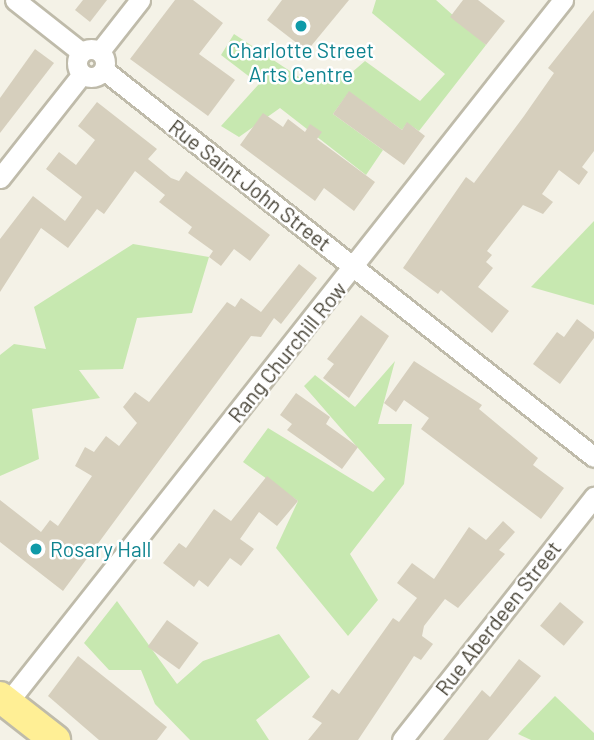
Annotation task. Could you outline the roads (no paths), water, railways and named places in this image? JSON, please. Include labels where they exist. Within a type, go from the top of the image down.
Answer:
[{"type":"main road","points":[[4,700],[55,740]]},
{"type":"street","name":"Rue Saint John Street","points":[[15,0],[95,58],[354,268],[594,457]]},
{"type":"street","points":[[0,178],[82,74],[77,66],[95,58],[140,0]]},
{"type":"street","name":"Rang Churchill Row","points":[[4,700],[354,268],[563,0]]},
{"type":"street","name":"Rue Aberdeen Street","points":[[402,740],[594,497]]},
{"type":"place","name":"Charlotte Street Arts Centre","points":[[301,26]]},
{"type":"place","name":"Rosary Hall","points":[[36,549]]}]
